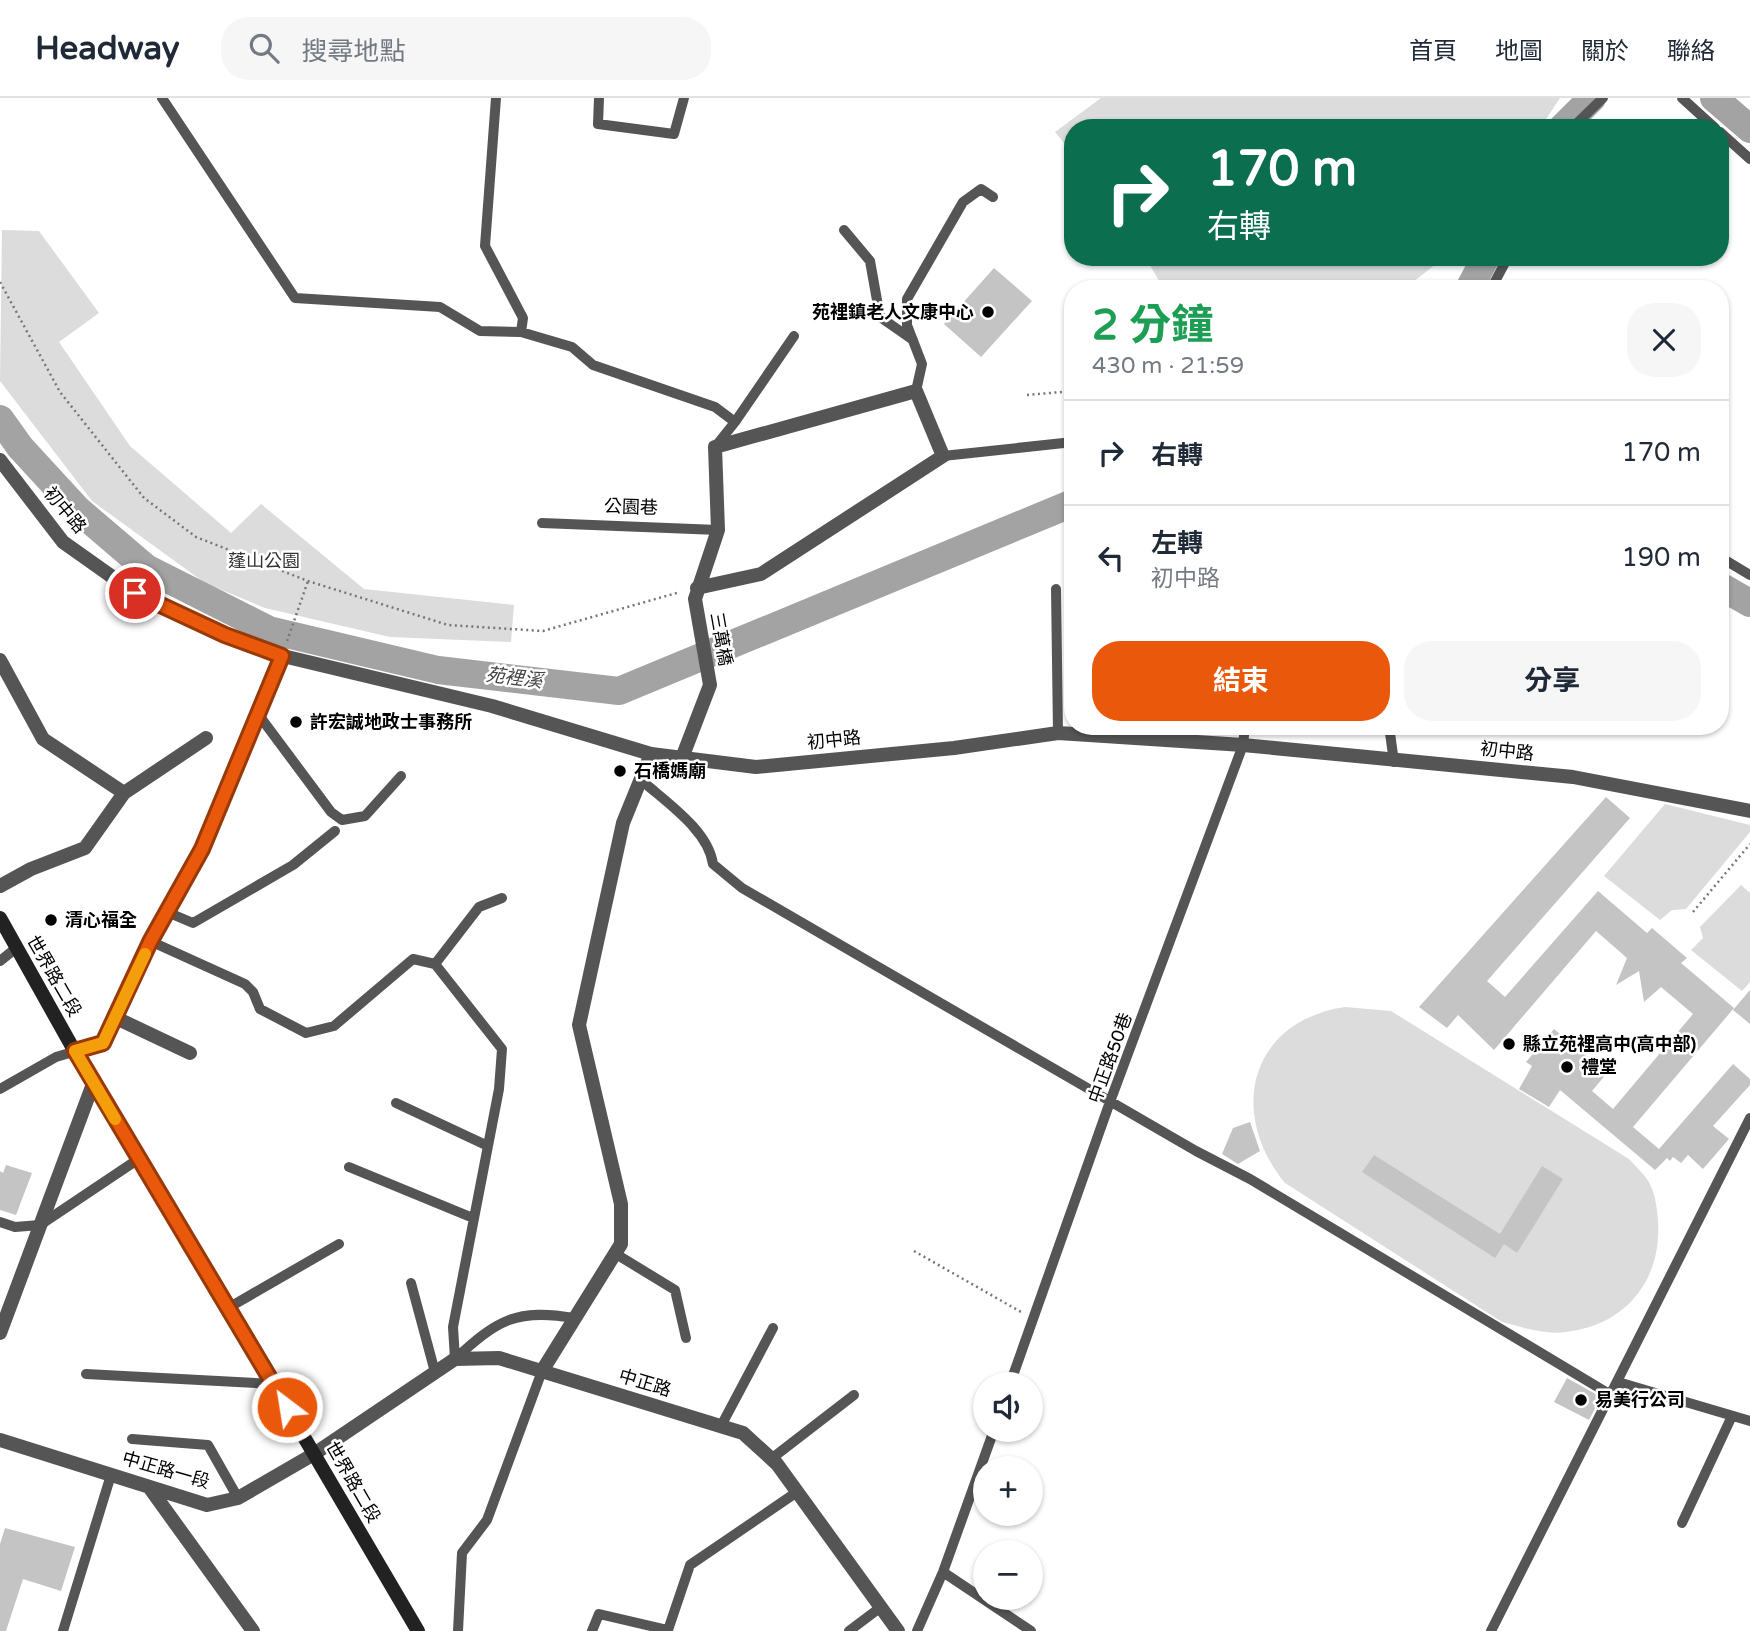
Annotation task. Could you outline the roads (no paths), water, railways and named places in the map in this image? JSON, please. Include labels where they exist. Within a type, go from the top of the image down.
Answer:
[{"type":"main road","name":"世界路二段","points":[[0,918],[15,950],[93,1084],[140,1158],[418,1631]]},
{"type":"street","points":[[916,391],[943,456],[761,574],[696,594],[718,530],[715,447],[916,391]]},
{"type":"street","name":"初中路","points":[[0,460],[62,542],[135,593],[225,635],[282,656],[492,706],[651,754],[756,767],[954,748],[1064,733]]},
{"type":"street","name":"三萬橋","points":[[682,758],[710,685],[696,594]]},
{"type":"street","points":[[0,660],[43,739],[124,793]]},
{"type":"street","name":"初中路","points":[[1089,735],[1243,745],[1394,762],[1573,777],[1750,811]]},
{"type":"street","points":[[0,886],[31,869],[85,848],[124,793],[206,738]]},
{"type":"street","points":[[542,1371],[621,1244],[621,1204],[579,1026],[623,823],[651,754]]},
{"type":"street","points":[[116,1018],[190,1053]]},
{"type":"street","points":[[0,1333],[93,1084]]},
{"type":"street","name":"中正路","points":[[455,1359],[499,1358],[743,1433],[771,1459],[797,1492],[898,1631]]},
{"type":"street","points":[[314,1454],[455,1359]]},
{"type":"street","name":"中正路一段","points":[[0,1440],[207,1505],[238,1498],[314,1454]]},
{"type":"street","points":[[149,1487],[253,1631]]},
{"type":"lane","points":[[162,98],[295,298],[440,307],[480,331],[521,332],[572,347],[593,365],[715,407],[735,422]]},
{"type":"lane","points":[[496,98],[485,246],[523,318],[521,332]]},
{"type":"lane","points":[[599,98],[598,124],[674,134],[684,98]]},
{"type":"lane","points":[[1581,119],[1603,98]]},
{"type":"lane","points":[[1682,98],[1705,119]]},
{"type":"lane","points":[[1729,140],[1750,159]]},
{"type":"lane","points":[[916,391],[922,364],[907,326],[907,299],[963,202],[981,189],[993,197]]},
{"type":"lane","points":[[844,230],[870,261],[880,317],[913,340]]},
{"type":"lane","points":[[715,447],[794,336]]},
{"type":"lane","points":[[943,456],[1064,443]]},
{"type":"lane","name":"公園巷","points":[[542,523],[718,530]]},
{"type":"lane","points":[[1729,562],[1750,575]]},
{"type":"lane","points":[[1056,589],[1058,733]]},
{"type":"lane","points":[[0,1089],[56,1057],[103,1043],[150,942],[202,849],[282,656]]},
{"type":"lane","points":[[258,714],[331,812],[342,820],[365,816],[401,776]]},
{"type":"lane","name":"中正路50巷","points":[[1014,1372],[1111,1099],[1243,745],[1244,735]]},
{"type":"lane","points":[[1390,735],[1394,762]]},
{"type":"lane","points":[[639,778],[701,836],[711,849],[713,864],[741,888],[1111,1099],[1611,1395]]},
{"type":"lane","points":[[167,912],[193,923],[293,865],[335,831]]},
{"type":"lane","points":[[435,964],[479,907],[502,898]]},
{"type":"lane","points":[[150,942],[245,984],[253,992],[260,1009],[306,1033],[334,1026],[413,959],[435,964],[502,1049],[499,1089],[453,1327],[455,1359]]},
{"type":"lane","points":[[0,961],[15,950]]},
{"type":"lane","points":[[396,1103],[488,1146]]},
{"type":"lane","points":[[1491,1631],[1750,1118]]},
{"type":"lane","points":[[0,1222],[15,1227],[40,1225],[140,1158]]},
{"type":"lane","points":[[349,1167],[473,1218]]},
{"type":"lane","points":[[228,1308],[339,1244]]},
{"type":"lane","points":[[616,1254],[675,1290],[686,1338]]},
{"type":"lane","points":[[411,1283],[435,1372]]},
{"type":"lane","points":[[455,1359],[487,1329],[520,1317],[540,1312],[574,1318]]},
{"type":"lane","points":[[722,1426],[774,1328]]},
{"type":"lane","points":[[458,1631],[462,1553],[487,1520],[542,1371]]},
{"type":"lane","points":[[86,1374],[273,1384]]},
{"type":"lane","points":[[1618,1382],[1750,1421]]},
{"type":"lane","points":[[771,1459],[854,1395]]},
{"type":"lane","points":[[1682,1523],[1732,1416]]},
{"type":"lane","points":[[132,1439],[208,1445],[238,1498]]},
{"type":"lane","points":[[917,1631],[943,1572],[990,1442]]},
{"type":"lane","points":[[63,1631],[111,1475]]},
{"type":"lane","points":[[592,1631],[598,1614],[668,1630],[690,1565],[797,1492]]},
{"type":"lane","points":[[943,1572],[1031,1631]]},
{"type":"lane","points":[[849,1631],[881,1607]]},
{"type":"waterway","points":[[1571,119],[1592,98]]},
{"type":"waterway","points":[[1714,98],[1750,129]]},
{"type":"waterway","points":[[1474,280],[1481,266]]},
{"type":"waterway","name":"苑裡溪","points":[[0,419],[20,447],[77,509],[146,568],[269,630],[438,670],[619,691],[1064,507]]},
{"type":"waterway","name":"苑裡溪","points":[[1729,591],[1750,603]]},
{"type":"place","name":"苑裡鎮老人文康中心","points":[[988,312]]},
{"type":"place","name":"許宏誠地政士事務所","points":[[296,722]]},
{"type":"place","name":"石橋媽廟","points":[[620,771]]},
{"type":"place","name":"清心福全","points":[[51,920]]},
{"type":"place","name":"縣立苑裡高中(高中部)","points":[[1509,1044]]},
{"type":"place","name":"禮堂","points":[[1567,1067]]},
{"type":"place","name":"易美行公司","points":[[1581,1400]]},
{"type":"park label","name":"蓬山公園","points":[[264,561]]}]
